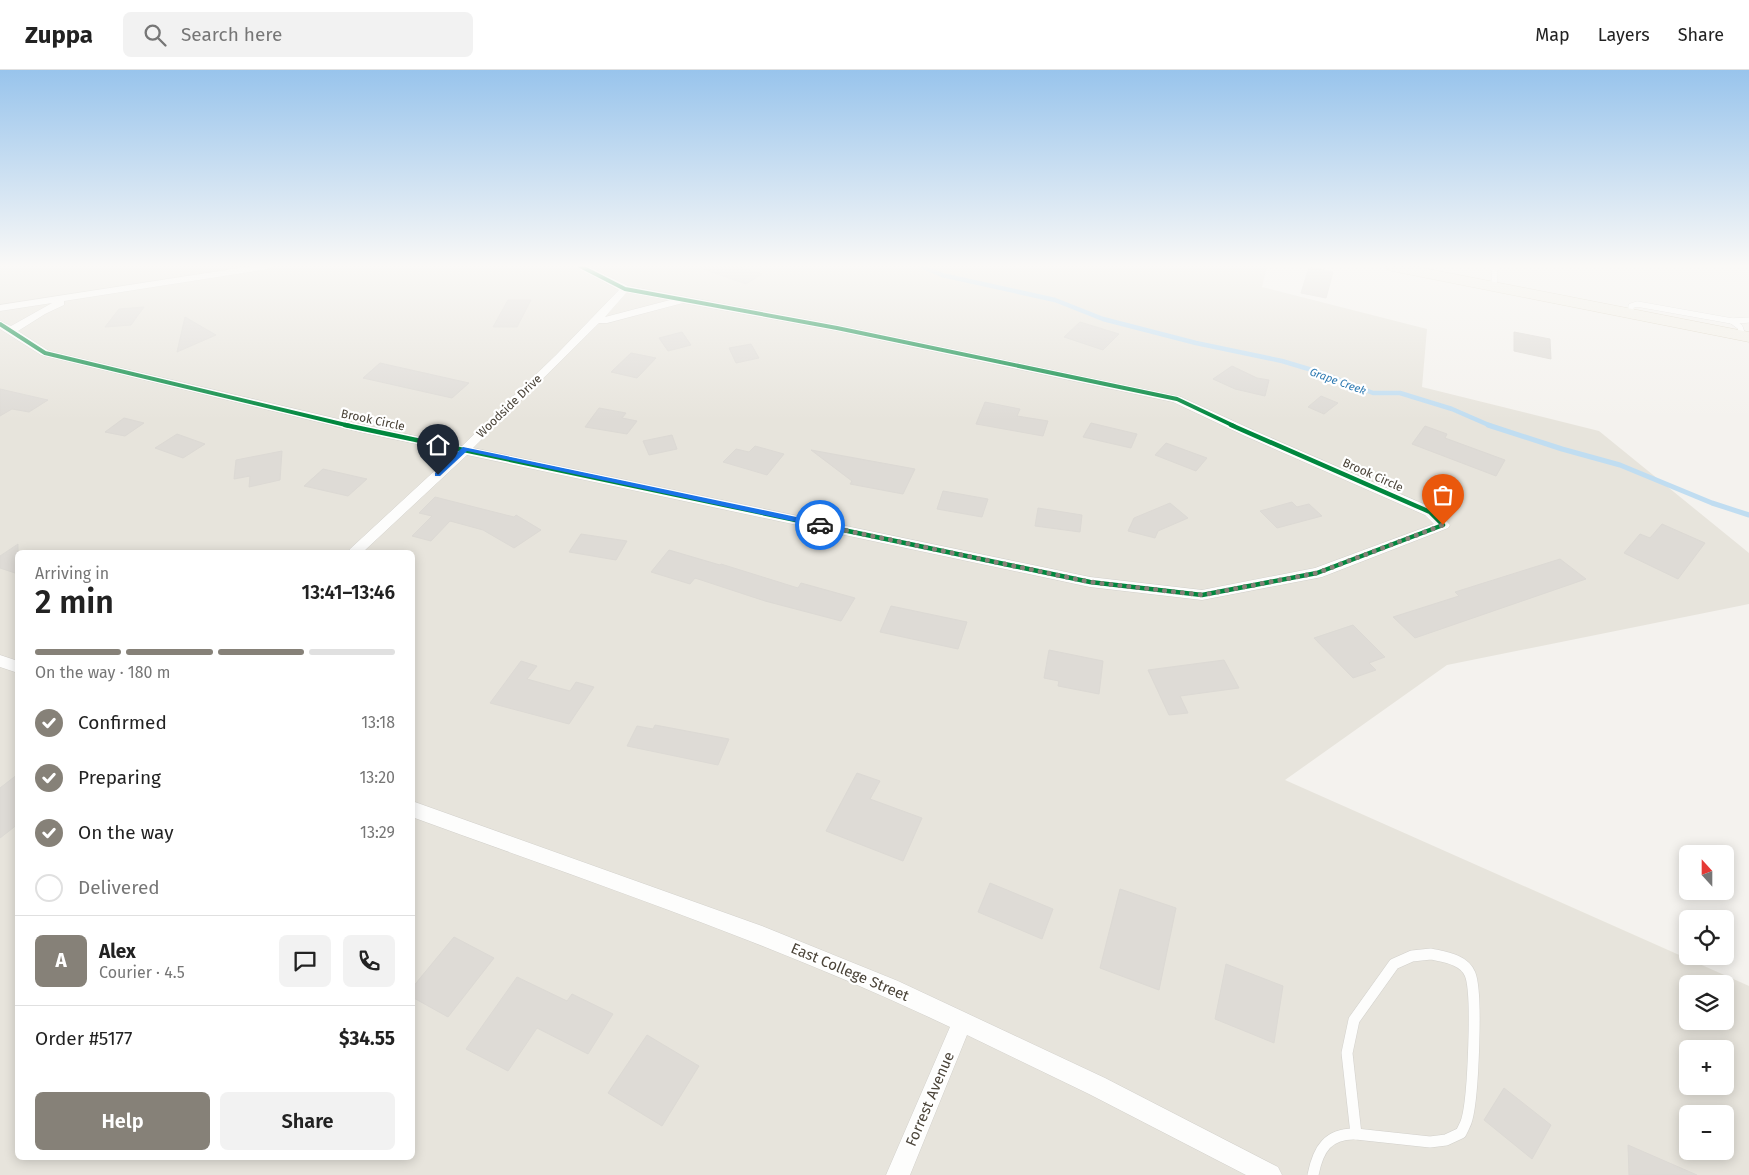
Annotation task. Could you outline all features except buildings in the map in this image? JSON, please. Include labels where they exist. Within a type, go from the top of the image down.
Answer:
[{"type":"main road","points":[[1660,318],[1747,331]]},
{"type":"street","points":[[12,331],[33,318]]},
{"type":"street","name":"Woodside Drive","points":[[357,550],[466,449],[600,318]]},
{"type":"street","points":[[598,320],[616,318]]},
{"type":"street","name":"Brook Circle","points":[[0,324],[44,353],[364,429],[1090,582],[1202,595],[1317,573],[1443,525],[1430,512],[1177,399],[780,318]]},
{"type":"street","points":[[0,661],[15,666]]},
{"type":"street","name":"East College Street","points":[[415,810],[762,935],[891,988],[1097,1086],[1270,1175]]},
{"type":"street","name":"Forrest Avenue","points":[[898,1175],[962,1023]]},
{"type":"lane","points":[[1709,318],[1732,322],[1747,331]]},
{"type":"lane","points":[[1732,322],[1747,331]]},
{"type":"lane","points":[[1313,1175],[1320,1149],[1330,1138],[1347,1132],[1356,1134],[1430,1142],[1446,1140],[1461,1133],[1467,1119],[1471,1087],[1474,994],[1470,973],[1462,964],[1450,958],[1431,954],[1412,956],[1394,964],[1354,1020],[1347,1053],[1356,1134]]},
{"type":"shaded area","points":[[0,318],[1382,318],[1427,329],[1422,387],[1599,431],[1749,553],[1749,604],[1447,665],[1285,780],[1679,955],[1679,965],[1702,965],[1724,975],[1679,975],[1679,1030],[1734,1030],[1734,979],[1749,986],[1749,1175],[0,1175]]},
{"type":"waterway","name":"Grape Creek","points":[[1099,318],[1196,343],[1282,361],[1322,373],[1373,393],[1400,393],[1452,409],[1491,426]]},
{"type":"waterway","name":"Grape Creek","points":[[1491,426],[1620,465],[1712,503],[1749,515]]},
{"type":"cycle path","points":[[0,324],[45,353],[364,429],[1090,582],[1202,595],[1317,573],[1443,525],[1430,512],[1249,433],[1177,399],[780,318]]},
{"type":"way so far","points":[[820,525],[1090,582],[1202,595],[1317,573],[1443,525]]},
{"type":"route","points":[[438,475],[466,449],[820,525]]}]
